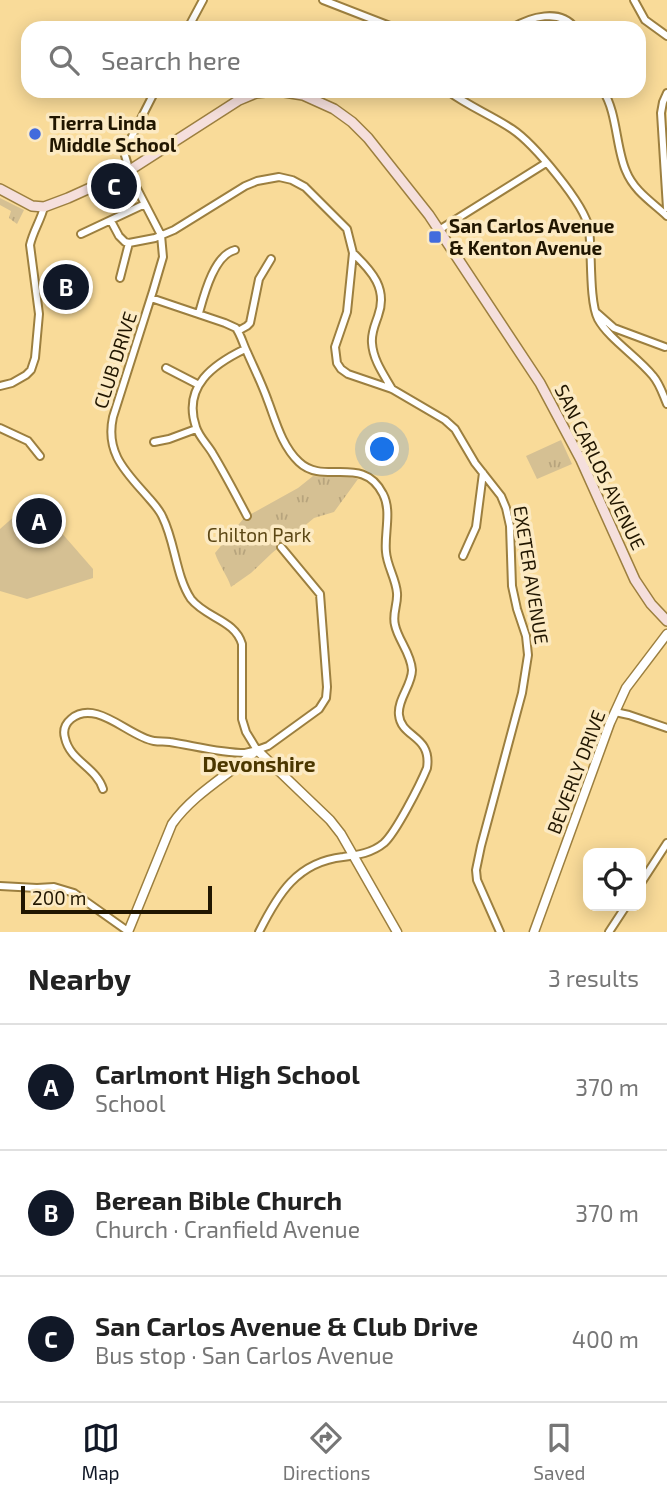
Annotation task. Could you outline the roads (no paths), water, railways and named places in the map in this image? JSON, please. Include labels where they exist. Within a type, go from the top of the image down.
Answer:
[{"type":"main road","name":"SAN CARLOS AVENUE","points":[[44,206],[130,170],[244,98]]},
{"type":"main road","name":"SAN CARLOS AVENUE","points":[[310,98],[334,109],[369,138],[439,230],[540,383],[581,460],[635,580],[651,604],[667,621]]},
{"type":"main road","points":[[0,189],[32,206],[44,206]]},
{"type":"street","points":[[192,21],[203,0]]},
{"type":"street","points":[[323,0],[377,21]]},
{"type":"street","points":[[634,0],[645,20],[667,36]]},
{"type":"street","points":[[528,21],[530,18],[542,16],[567,21]]},
{"type":"street","points":[[667,93],[661,113],[667,208]]},
{"type":"street","points":[[151,98],[124,152],[132,179],[161,235]]},
{"type":"street","points":[[457,98],[513,129],[527,141],[572,194],[588,225],[597,318],[654,377],[667,404]]},
{"type":"street","points":[[606,98],[625,170],[647,201],[667,216]]},
{"type":"street","points":[[439,230],[546,163]]},
{"type":"street","name":"EXETER AVENUE","points":[[129,243],[155,238],[174,230],[249,184],[283,177],[305,187],[345,227],[353,253],[347,312],[335,347],[337,363],[348,374],[392,389],[445,420],[455,429],[475,463],[501,496],[510,526],[512,586],[526,636],[528,655],[522,693],[476,870],[480,889],[500,932]]},
{"type":"street","points":[[81,234],[145,204]]},
{"type":"street","points":[[0,386],[26,375],[35,358],[39,314],[30,245],[44,206]]},
{"type":"street","points":[[111,221],[121,239],[129,243],[120,278]]},
{"type":"street","name":"CLUB DRIVE","points":[[161,235],[162,260],[113,417],[111,442],[118,461],[162,515],[188,594],[204,612],[229,625],[239,636],[242,644],[242,719],[246,733],[257,750]]},
{"type":"street","points":[[199,313],[210,279],[226,254],[235,250]]},
{"type":"street","points":[[353,253],[373,273],[380,290],[381,304],[373,332],[372,348],[376,361],[392,389]]},
{"type":"street","points":[[238,331],[250,323],[260,279],[271,259]]},
{"type":"street","points":[[151,298],[199,313],[238,331],[280,433],[296,459],[313,471],[347,471],[370,479],[383,493],[387,505],[386,551],[397,595],[394,619],[412,672],[399,717],[402,724],[425,747],[428,761],[425,774],[388,838],[377,847],[355,856],[318,863],[300,872],[284,888],[259,932]]},
{"type":"street","points":[[595,312],[614,328],[665,347]]},
{"type":"street","points":[[245,349],[216,365],[199,385],[193,407],[196,429],[247,516]]},
{"type":"street","points":[[166,368],[199,385]]},
{"type":"street","points":[[0,428],[28,441],[40,456]]},
{"type":"street","points":[[154,442],[196,429]]},
{"type":"street","points":[[463,556],[476,527],[483,473]]},
{"type":"street","points":[[103,789],[98,779],[70,752],[64,737],[68,722],[82,713],[95,713],[152,741],[245,753],[268,746],[319,709],[327,693],[320,594],[281,547]]},
{"type":"street","name":"BEVERLY DRIVE","points":[[534,932],[615,712],[626,688],[667,634]]},
{"type":"street","points":[[615,712],[667,727]]},
{"type":"street","points":[[257,750],[330,820],[341,834],[397,932]]},
{"type":"street","points":[[0,886],[54,887],[74,893],[128,932],[176,818],[190,802],[257,750]]},
{"type":"street","points":[[646,875],[667,843]]},
{"type":"street","points":[[609,932],[623,911]]},
{"type":"place","name":"Tierra Linda Middle School","points":[[35,134]]},
{"type":"place","name":"San Carlos Avenue & Club Drive","points":[[114,186]]},
{"type":"place","name":"San Carlos Avenue & Kenton Avenue","points":[[435,237]]},
{"type":"place","name":"Berean Bible Church","points":[[66,287]]},
{"type":"place","name":"Carlmont High School","points":[[39,521]]},
{"type":"district","name":"Devonshire","points":[[259,765]]},
{"type":"park label","name":"Chilton Park","points":[[259,535]]}]
